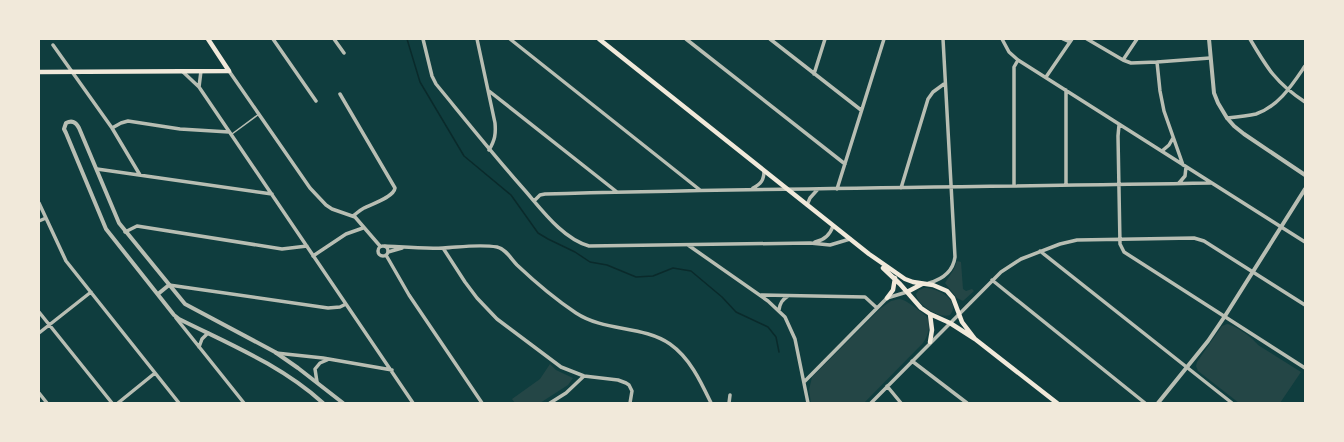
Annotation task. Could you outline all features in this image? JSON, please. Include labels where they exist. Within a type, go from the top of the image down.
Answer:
[{"type":"main road","points":[[208,39],[229,71]]},
{"type":"main road","points":[[599,39],[869,254],[905,279],[913,282],[926,283],[943,289],[950,294],[960,313],[962,322],[975,339]]},
{"type":"main road","points":[[39,72],[229,71]]},
{"type":"main road","points":[[869,254],[895,278],[917,305],[975,339],[1056,403]]},
{"type":"main road","points":[[887,298],[893,290],[895,278]]},
{"type":"main road","points":[[907,292],[926,283]]},
{"type":"main road","points":[[930,314],[932,330],[930,342]]},
{"type":"street","points":[[273,39],[316,102]]},
{"type":"street","points":[[334,39],[344,53]]},
{"type":"street","points":[[423,39],[432,76],[436,84],[489,150],[550,220],[580,243],[589,246],[830,245],[850,239]]},
{"type":"street","points":[[478,39],[495,123],[495,140],[489,150]]},
{"type":"street","points":[[510,39],[700,190]]},
{"type":"street","points":[[686,39],[845,164]]},
{"type":"street","points":[[770,39],[862,110]]},
{"type":"street","points":[[814,74],[825,39]]},
{"type":"street","points":[[837,189],[884,39]]},
{"type":"street","points":[[926,283],[939,280],[946,275],[954,262],[955,251],[944,84],[943,39]]},
{"type":"street","points":[[1002,39],[1010,52],[1018,60],[1305,242]]},
{"type":"street","points":[[1046,77],[1071,41],[1063,39]]},
{"type":"street","points":[[1087,39],[1123,60],[1135,63],[1210,58]]},
{"type":"street","points":[[1123,60],[1137,39]]},
{"type":"street","points":[[1209,39],[1214,93],[1227,118],[1244,134],[1305,175]]},
{"type":"street","points":[[1250,39],[1269,71],[1288,91],[1305,102]]},
{"type":"street","points":[[53,45],[112,128],[140,175]]},
{"type":"street","points":[[1014,186],[1014,67],[1018,60]]},
{"type":"street","points":[[1157,62],[1161,100],[1173,138],[1185,166],[1185,176],[1179,184]]},
{"type":"street","points":[[1227,118],[1256,114],[1267,108],[1288,91],[1305,66]]},
{"type":"street","points":[[182,71],[199,87],[413,403]]},
{"type":"street","points":[[199,87],[201,71]]},
{"type":"street","points":[[229,71],[310,188],[326,206],[332,210],[353,216],[380,246],[443,248],[477,246],[498,247],[507,253],[544,288],[584,318],[600,324],[645,332],[658,337],[671,345],[686,360],[697,375],[711,403]]},
{"type":"street","points":[[901,188],[928,99],[933,92],[944,84]]},
{"type":"street","points":[[1066,90],[1066,185]]},
{"type":"street","points":[[489,91],[617,192]]},
{"type":"street","points":[[340,94],[395,188],[393,193],[362,209],[353,216]]},
{"type":"street","points":[[244,403],[116,243],[104,225],[64,129],[66,123],[71,121],[77,124],[117,218],[125,232],[182,302],[188,307],[275,352],[342,403]]},
{"type":"street","points":[[112,128],[121,122],[128,121],[230,133]]},
{"type":"street","points":[[1120,125],[1118,136],[1120,244],[1124,252],[1305,368]]},
{"type":"street","points":[[1162,151],[1169,145],[1173,138]]},
{"type":"street","points":[[97,168],[272,194]]},
{"type":"street","points":[[752,189],[760,185],[763,181],[764,171]]},
{"type":"street","points":[[534,201],[540,195],[546,194],[617,192],[1211,183]]},
{"type":"street","points":[[807,205],[810,198],[818,189]]},
{"type":"street","points":[[1158,403],[1208,341],[1305,189]]},
{"type":"street","points":[[39,203],[66,261],[179,403]]},
{"type":"street","points":[[39,221],[46,218]]},
{"type":"street","points":[[125,232],[137,226],[282,249],[307,246]]},
{"type":"street","points":[[810,244],[825,239],[830,234],[833,226]]},
{"type":"street","points":[[313,256],[346,234],[363,228]]},
{"type":"street","points":[[871,403],[1001,272],[1021,259],[1040,251],[1077,240],[1120,238],[1194,238],[1204,241],[1305,305]]},
{"type":"street","points":[[688,245],[760,295],[779,310],[785,317],[795,339],[808,403]]},
{"type":"street","points":[[380,246],[378,253],[381,255],[405,247]]},
{"type":"street","points":[[385,246],[388,248],[387,253],[409,295],[482,403]]},
{"type":"street","points":[[443,248],[473,293],[498,319],[553,361],[568,370],[584,376],[618,380],[629,384],[632,391],[630,403]]},
{"type":"street","points":[[1040,251],[1232,403]]},
{"type":"street","points":[[992,280],[1145,403]]},
{"type":"street","points":[[158,294],[169,285],[328,308],[340,307],[346,304]]},
{"type":"street","points":[[39,334],[91,292]]},
{"type":"street","points":[[804,382],[887,298],[907,292]]},
{"type":"street","points":[[760,295],[865,297],[877,308]]},
{"type":"street","points":[[779,310],[782,300],[789,295]]},
{"type":"street","points":[[39,312],[112,403]]},
{"type":"street","points":[[174,315],[277,368],[323,403]]},
{"type":"street","points":[[199,347],[202,339],[208,333]]},
{"type":"street","points":[[275,352],[392,370]]},
{"type":"street","points":[[316,382],[315,369],[320,363],[328,360]]},
{"type":"street","points":[[912,361],[967,403]]},
{"type":"street","points":[[118,403],[155,373]]},
{"type":"street","points":[[550,403],[566,393],[584,376]]},
{"type":"street","points":[[888,386],[901,403]]},
{"type":"street","points":[[39,393],[47,403]]},
{"type":"street","points":[[729,403],[730,395]]},
{"type":"lane","points":[[230,133],[259,114]]},
{"type":"shaded area","points":[[957,261],[961,262],[963,289],[966,291],[972,289],[974,291],[963,301],[957,298],[945,283]]},
{"type":"shaded area","points":[[924,288],[941,292],[950,300],[953,304],[953,309],[950,315],[946,316],[935,313],[920,302],[916,294],[919,290]]},
{"type":"shaded area","points":[[899,299],[910,304],[928,319],[929,330],[923,343],[864,403],[811,403],[809,390],[812,377],[881,308],[891,301]]},
{"type":"shaded area","points":[[1227,324],[1244,332],[1258,345],[1301,372],[1280,403],[1239,403],[1198,371],[1196,366],[1197,362],[1222,326]]},
{"type":"shaded area","points":[[550,364],[556,370],[573,378],[568,385],[540,403],[515,403],[512,399],[540,379]]},
{"type":"waterway","points":[[407,39],[420,82],[464,156],[511,195],[538,233],[575,252],[590,262],[607,265],[636,277],[653,276],[673,268],[691,271],[722,297],[736,312],[768,327],[776,337],[779,352]]}]
